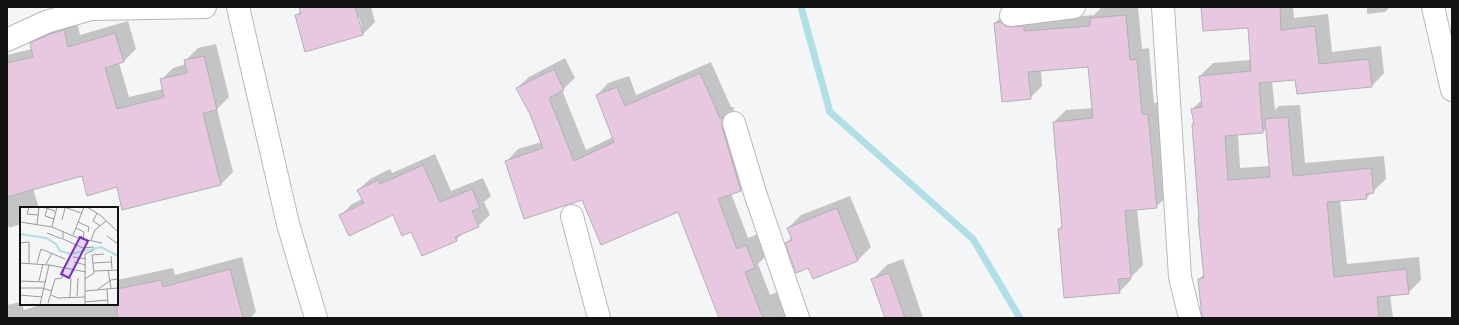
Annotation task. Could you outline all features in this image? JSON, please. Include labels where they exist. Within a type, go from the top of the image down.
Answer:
[{"type":"street","points":[[7,40],[46,22],[91,9],[205,7]]},
{"type":"street","points":[[238,7],[288,224],[316,318]]},
{"type":"street","points":[[1011,15],[1074,7]]},
{"type":"street","points":[[1163,7],[1180,277],[1190,318]]},
{"type":"street","points":[[1432,7],[1452,90]]},
{"type":"street","points":[[734,123],[756,196],[798,318]]},
{"type":"street","points":[[572,216],[599,318]]},
{"type":"building","points":[[299,7],[355,7],[363,35],[305,52],[295,15],[301,14]]},
{"type":"building","points":[[1201,7],[1280,7],[1281,30],[1315,26],[1319,64],[1369,59],[1372,87],[1297,94],[1295,80],[1259,83],[1263,133],[1225,136],[1228,180],[1270,177],[1265,119],[1288,117],[1293,176],[1371,168],[1374,193],[1366,194],[1367,199],[1327,202],[1334,277],[1406,269],[1409,294],[1377,297],[1379,318],[1202,318],[1198,279],[1204,278],[1198,218],[1192,124],[1194,124],[1191,109],[1202,107],[1199,76],[1251,71],[1248,28],[1203,31]]},
{"type":"building","points":[[1126,15],[1130,60],[1137,59],[1142,114],[1148,114],[1157,208],[1125,211],[1131,278],[1118,279],[1120,293],[1064,298],[1058,229],[1062,228],[1053,122],[1093,118],[1088,67],[1028,72],[1031,99],[1002,102],[994,23],[1001,22],[1006,26],[1012,27],[1024,26],[1024,31],[1090,26],[1090,18]]},
{"type":"building","points":[[64,30],[68,47],[115,33],[124,62],[105,68],[117,109],[164,97],[160,79],[187,73],[184,60],[204,56],[217,110],[203,113],[221,185],[122,210],[117,187],[87,196],[82,176],[7,197],[7,63],[33,57],[30,43],[50,34]]},
{"type":"building","points":[[554,69],[564,90],[549,98],[574,161],[614,142],[596,95],[617,87],[625,106],[700,73],[720,118],[722,117],[722,127],[741,191],[718,199],[737,249],[746,245],[755,268],[745,272],[763,318],[719,318],[678,212],[601,245],[582,200],[524,219],[505,161],[543,148],[530,114],[516,88]]},
{"type":"building","points":[[423,165],[440,202],[472,189],[480,208],[472,211],[479,227],[455,237],[457,241],[422,256],[411,232],[402,236],[393,215],[349,236],[339,215],[364,203],[357,190],[378,180],[380,184]]},
{"type":"building","points":[[837,208],[858,261],[813,279],[808,268],[796,273],[785,243],[792,240],[787,228]]},
{"type":"building","points":[[230,269],[243,318],[117,318],[118,289],[161,280],[163,287]]},
{"type":"building","points":[[889,273],[905,318],[885,318],[871,279]]},
{"type":"waterway","points":[[801,7],[830,112],[973,239],[1020,318]]}]
